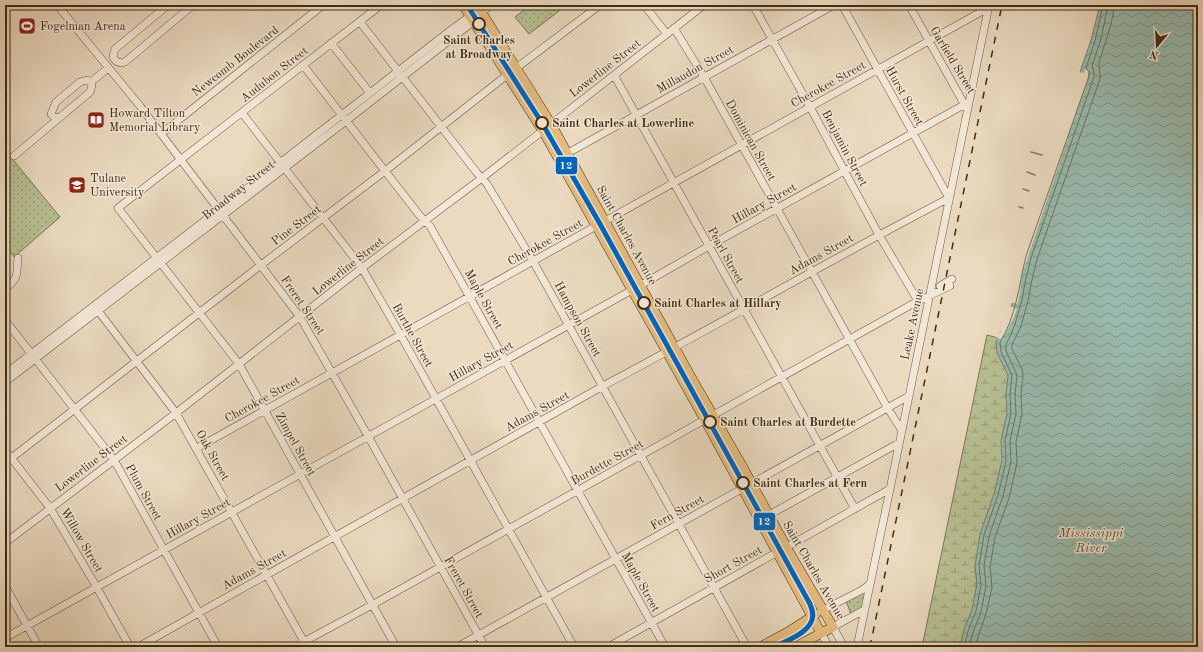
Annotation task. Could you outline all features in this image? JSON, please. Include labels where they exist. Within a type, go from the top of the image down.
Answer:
[{"type":"main road","name":"Saint Charles Avenue","points":[[463,5],[543,131],[705,420],[821,633]]},
{"type":"main road","name":"Saint Charles Avenue","points":[[479,9],[552,124],[752,483],[786,547],[833,627]]},
{"type":"main road","points":[[760,647],[788,632],[823,610]]},
{"type":"main road","points":[[795,647],[833,627]]},
{"type":"street","name":"Freret Street","points":[[58,5],[161,134],[300,317],[333,373],[485,647]]},
{"type":"street","points":[[168,5],[115,50],[113,56],[116,61],[120,63],[125,62],[193,5]]},
{"type":"street","name":"Newcomb Boulevard","points":[[161,134],[323,5]]},
{"type":"street","name":"Audubon Street","points":[[158,261],[118,208],[381,5]]},
{"type":"street","name":"Broadway Street","points":[[5,382],[33,357],[472,18],[479,9],[491,5]]},
{"type":"street","name":"Pine Street","points":[[5,463],[385,171],[516,68],[600,5]]},
{"type":"street","points":[[644,5],[667,34]]},
{"type":"street","name":"Lowerline Street","points":[[5,543],[176,413],[362,268],[482,178],[704,5]]},
{"type":"street","name":"Benjamin Street","points":[[753,5],[879,235],[918,302]]},
{"type":"street","name":"Millaudon Street","points":[[568,153],[834,5]]},
{"type":"street","name":"Hurst Street","points":[[842,5],[949,198]]},
{"type":"street","name":"Garfield Street","points":[[909,5],[963,102],[969,104]]},
{"type":"street","name":"Cherokee Street","points":[[197,448],[878,70],[988,7]]},
{"type":"street","name":"Leake Avenue","points":[[856,647],[902,431],[988,7]]},
{"type":"street","name":"Hampson Street","points":[[360,22],[476,173],[487,184],[533,261],[747,647]]},
{"type":"street","name":"Dominican Street","points":[[674,28],[704,77],[887,407],[902,431]]},
{"type":"street","points":[[332,43],[370,93]]},
{"type":"street","name":"Maple Street","points":[[303,65],[420,216],[430,226],[664,647]]},
{"type":"street","points":[[91,82],[108,68]]},
{"type":"street","name":"Broadway Street","points":[[343,118],[370,93],[400,74]]},
{"type":"street","name":"Pearl Street","points":[[614,75],[855,509]]},
{"type":"street","points":[[59,117],[55,118],[51,114],[56,102],[83,80],[91,82]]},
{"type":"street","points":[[14,156],[90,92],[92,85],[91,82]]},
{"type":"street","name":"Hillary Street","points":[[5,638],[777,208],[960,107],[969,104]]},
{"type":"street","name":"Burthe Street","points":[[242,112],[362,268],[574,647]]},
{"type":"street","name":"Adams Street","points":[[138,647],[603,386],[949,198]]},
{"type":"street","points":[[5,289],[17,276],[18,258]]},
{"type":"street","name":"Zimpel Street","points":[[158,261],[239,364],[396,647]]},
{"type":"street","name":"Burdette Street","points":[[294,647],[305,644],[578,490],[918,302],[942,285],[951,283]]},
{"type":"street","name":"Oak Street","points":[[96,309],[176,413],[197,448],[305,644]]},
{"type":"street","name":"Plum Street","points":[[5,320],[114,460],[218,647]]},
{"type":"street","name":"Broadway Street","points":[[5,374],[33,357]]},
{"type":"street","name":"Fern Street","points":[[457,647],[908,396]]},
{"type":"street","points":[[769,515],[899,443]]},
{"type":"street","name":"Willow Street","points":[[5,450],[50,508],[130,647]]},
{"type":"street","name":"Short Street","points":[[608,647],[890,489]]},
{"type":"street","points":[[823,610],[862,590],[870,584]]},
{"type":"street","points":[[5,586],[39,647]]},
{"type":"street","points":[[833,627],[864,610]]},
{"type":"street","name":"Saint Charles Avenue","points":[[833,627],[844,647]]},
{"type":"street","name":"Saint Charles Avenue","points":[[821,633],[829,647]]},
{"type":"green space","points":[[531,5],[554,5],[559,11],[529,34],[515,17]]},
{"type":"green space","points":[[5,150],[60,217],[14,257],[5,245]]},
{"type":"green space","points":[[987,335],[1002,339],[1015,370],[1003,467],[975,566],[977,584],[966,647],[922,647]]},
{"type":"green space","points":[[865,590],[862,608],[851,614],[846,601]]},
{"type":"water","name":"Mississippi River","points":[[1100,5],[1198,5],[1198,647],[960,647],[964,629],[972,610],[977,584],[975,566],[980,534],[994,494],[1002,460],[1001,441],[1007,413],[1006,395],[1008,375],[997,353],[996,341],[1007,320],[1085,74],[1080,72],[1091,40]]},
{"type":"pier","points":[[1085,69],[1089,70],[1086,87],[1022,275],[1019,298],[1016,304],[1010,302],[1021,255],[1083,75],[1080,74],[1081,72],[1084,73]]},
{"type":"pier","points":[[1009,306],[1017,309],[1013,319],[1002,339],[996,338],[1000,333]]},
{"type":"waterway","points":[[1031,152],[1042,155]]},
{"type":"waterway","points":[[1027,172],[1035,175]]},
{"type":"waterway","points":[[1023,189],[1029,191]]},
{"type":"waterway","points":[[1019,207],[1023,208]]},
{"type":"railway","points":[[870,647],[1002,5]]},
{"type":"transit line","name":"12","points":[[467,5],[542,123],[600,224],[810,604],[813,616],[806,629],[774,647]]},
{"type":"place","name":"Saint Charles at Broadway","points":[[479,24]]},
{"type":"place","name":"Fogelman Arena","points":[[27,26]]},
{"type":"place","name":"Howard Tilton Memorial Library","points":[[96,120]]},
{"type":"place","name":"Saint Charles at Lowerline","points":[[542,123]]},
{"type":"place","name":"Tulane University","points":[[77,185]]},
{"type":"place","name":"Saint Charles at Hillary","points":[[644,303]]},
{"type":"place","name":"Saint Charles at Burdette","points":[[710,422]]},
{"type":"place","name":"Saint Charles at Fern","points":[[743,483]]}]
